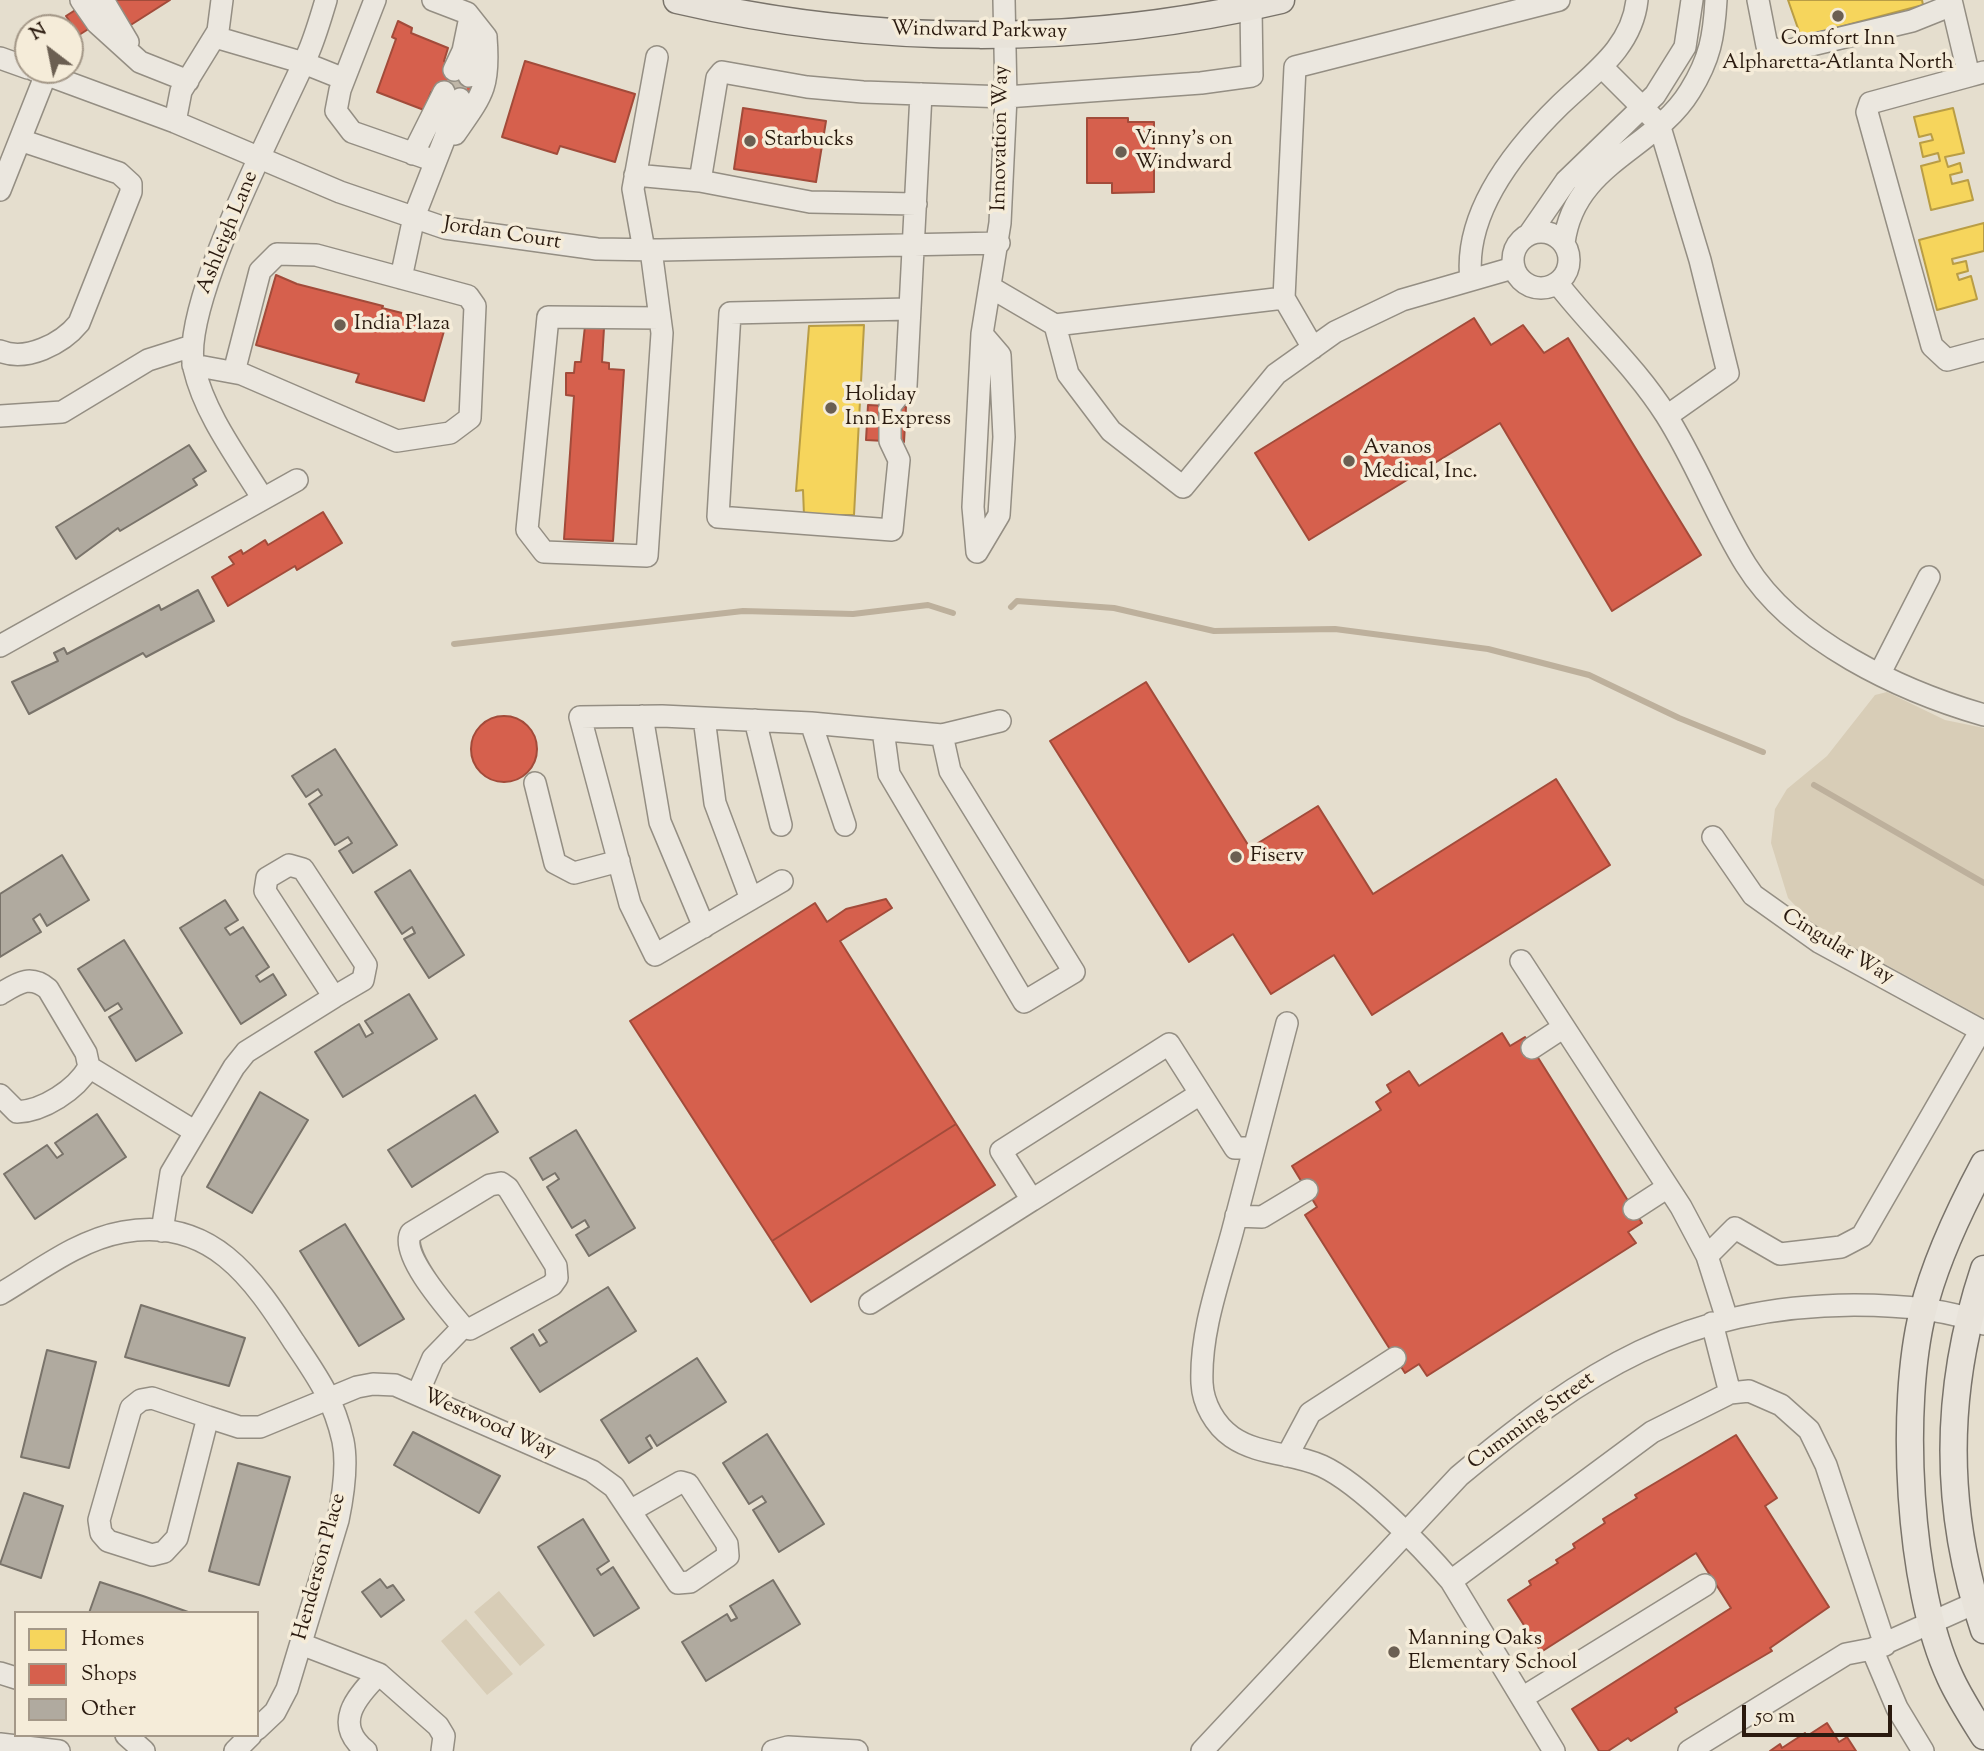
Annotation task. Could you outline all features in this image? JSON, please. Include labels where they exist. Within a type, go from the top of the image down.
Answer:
[{"type":"main road","name":"Windward Parkway","points":[[677,0],[770,18],[843,27],[1003,34],[1076,33],[1141,27],[1280,0]]},
{"type":"main road","points":[[1984,1164],[1948,1242],[1923,1310],[1910,1425],[1911,1503],[1932,1623],[1949,1676],[1984,1736]]},
{"type":"main road","points":[[1984,1269],[1976,1321],[1955,1395],[1951,1458],[1956,1523],[1979,1600],[1984,1630]]},
{"type":"street","points":[[72,0],[74,11],[112,53],[188,81]]},
{"type":"street","points":[[82,0],[97,23],[139,62]]},
{"type":"street","points":[[94,0],[104,19],[139,62]]},
{"type":"street","points":[[103,0],[139,62]]},
{"type":"street","points":[[175,122],[181,91],[215,37],[222,0]]},
{"type":"street","name":"Ashleigh Lane","points":[[262,499],[202,397],[193,355],[202,295],[304,63],[326,0]]},
{"type":"street","points":[[375,0],[344,79],[336,111],[352,132],[424,157]]},
{"type":"street","points":[[424,157],[480,99],[489,70],[478,27],[433,0]]},
{"type":"street","name":"Innovation Way","points":[[982,334],[1000,355],[1004,437],[999,515],[977,552],[973,507],[982,334],[999,243],[1006,97],[1004,0]]},
{"type":"street","points":[[1313,348],[1284,298],[1295,67],[1559,0]]},
{"type":"street","points":[[1471,280],[1469,265],[1476,233],[1492,191],[1521,148],[1617,53],[1636,10],[1637,0]]},
{"type":"street","points":[[1692,0],[1685,47],[1655,95],[1566,181],[1512,254],[1513,268],[1519,280],[1531,288],[1545,289],[1558,284],[1569,264],[1564,243],[1566,225],[1587,186],[1659,124],[1689,92],[1714,42],[1716,0]]},
{"type":"street","points":[[1758,0],[1767,46],[1782,52],[1912,21],[1951,2],[1976,74],[1870,103],[1867,112],[1932,346],[1947,360],[1984,350]]},
{"type":"street","points":[[700,181],[717,78],[722,72],[807,87],[1006,97],[1201,83],[1252,76],[1251,7]]},
{"type":"street","points":[[461,73],[478,27]]},
{"type":"street","points":[[215,37],[304,63],[344,79]]},
{"type":"street","points":[[657,57],[633,189],[647,250],[660,318],[662,333],[647,556],[544,552],[527,530],[548,317],[660,318]]},
{"type":"street","points":[[1602,66],[1659,124],[1700,260],[1728,373],[1667,416]]},
{"type":"street","points":[[0,190],[20,140],[33,84]]},
{"type":"street","name":"Jordan Court","points":[[71,84],[175,122],[340,192],[445,228],[509,239],[597,249],[647,250],[999,243]]},
{"type":"street","points":[[909,309],[730,313],[718,517],[892,530],[899,460],[890,441],[890,406],[906,386],[921,94]]},
{"type":"street","points":[[401,278],[424,157],[452,96]]},
{"type":"street","points":[[0,351],[21,357],[62,339],[79,323],[131,192],[131,184],[119,173],[20,140]]},
{"type":"street","points":[[635,175],[700,181],[810,202],[916,204]]},
{"type":"street","points":[[1530,233],[1543,231],[1564,243]]},
{"type":"street","points":[[0,416],[62,412],[148,360],[193,355],[397,441],[450,433],[470,418],[475,306],[468,296],[316,255],[277,254],[260,271],[234,372]]},
{"type":"street","points":[[1055,324],[1068,374],[1111,431],[1183,486],[1276,374],[1335,332],[1402,300],[1513,268]]},
{"type":"street","points":[[1558,284],[1641,378],[1667,416],[1747,566],[1783,610],[1821,640],[1880,673],[1938,702],[1984,715]]},
{"type":"street","points":[[990,287],[1055,324],[1284,298]]},
{"type":"street","points":[[0,646],[297,480]]},
{"type":"street","points":[[1880,673],[1929,577]]},
{"type":"street","points":[[642,716],[660,822],[704,927]]},
{"type":"street","points":[[782,881],[655,955],[630,904],[580,717],[755,720],[942,735],[1000,721]]},
{"type":"street","points":[[704,718],[715,803],[751,899]]},
{"type":"street","points":[[755,720],[781,825]]},
{"type":"street","points":[[811,723],[845,825]]},
{"type":"street","points":[[883,730],[889,774],[1024,1002],[1074,972],[950,771],[942,735]]},
{"type":"street","points":[[536,783],[555,863],[574,873],[619,861]]},
{"type":"street","name":"Cingular Way","points":[[1713,837],[1753,895],[1819,942],[1983,1031]]},
{"type":"street","points":[[162,1231],[171,1173],[194,1131],[246,1052],[363,980],[366,965],[303,869],[289,864],[267,878],[265,891],[334,997]]},
{"type":"street","points":[[1521,961],[1668,1187],[1707,1256],[1730,1393]]},
{"type":"street","points":[[0,994],[28,979],[39,982],[48,989],[86,1053],[89,1068],[80,1082],[32,1112],[17,1112],[0,1095]]},
{"type":"street","points":[[1287,1023],[1209,1320],[1202,1371],[1205,1399],[1216,1422],[1230,1436],[1247,1446],[1308,1461],[1337,1475],[1426,1551],[1451,1581],[1555,1751]]},
{"type":"street","points":[[1532,1048],[1564,1027]]},
{"type":"street","points":[[1707,1256],[1735,1228],[1780,1254],[1841,1247],[1862,1236],[1983,1031]]},
{"type":"street","points":[[1032,1200],[1001,1151],[1169,1044],[1235,1148],[1253,1148]]},
{"type":"street","points":[[89,1068],[194,1131]]},
{"type":"street","points":[[870,1303],[1200,1094]]},
{"type":"street","points":[[418,1393],[433,1358],[463,1327],[477,1327],[552,1285],[557,1278],[556,1266],[508,1188],[502,1183],[490,1185],[411,1233],[407,1240],[409,1250],[434,1291],[463,1327]]},
{"type":"street","points":[[1634,1209],[1668,1187]]},
{"type":"street","points":[[1236,1216],[1262,1217],[1307,1190]]},
{"type":"street","name":"Henderson Place","points":[[0,1294],[89,1242],[124,1232],[162,1231],[206,1244],[244,1270],[331,1398],[344,1444],[344,1492],[286,1689],[275,1712],[259,1727]]},
{"type":"street","name":"Cumming Street","points":[[1202,1751],[1459,1476],[1571,1391],[1624,1357],[1664,1339],[1719,1321],[1827,1305],[1888,1305],[1976,1321]]},
{"type":"street","points":[[1287,1456],[1310,1413],[1395,1358]]},
{"type":"street","name":"Westwood Way","points":[[208,1417],[177,1538],[171,1547],[152,1555],[108,1541],[101,1533],[99,1520],[131,1408],[141,1400],[152,1398],[239,1427],[260,1427],[373,1384],[395,1385],[418,1393],[592,1471],[614,1487],[678,1583],[690,1582],[728,1556],[727,1544],[688,1484],[674,1484],[631,1511]]},
{"type":"street","points":[[1451,1581],[1652,1432],[1730,1393],[1749,1391],[1781,1405],[1809,1430],[1826,1465],[1897,1708],[1923,1751]]},
{"type":"street","points":[[1522,1698],[1705,1586]]},
{"type":"street","points":[[1689,1751],[1846,1654],[1879,1647],[1979,1600]]},
{"type":"street","points":[[301,1644],[379,1674],[438,1726],[444,1736],[442,1751]]},
{"type":"street","points":[[366,1751],[350,1735],[349,1722],[358,1698],[379,1674]]},
{"type":"street","points":[[128,1737],[144,1751]]},
{"type":"street","points":[[235,1751],[249,1737]]},
{"type":"street","points":[[0,1744],[59,1751]]},
{"type":"street","points":[[773,1751],[788,1747],[857,1751]]},
{"type":"shaded area","points":[[1887,692],[1945,720],[1984,728],[1984,1018],[1815,926],[1788,898],[1771,843],[1775,809],[1787,789],[1827,756],[1875,695]]},
{"type":"shaded area","points":[[499,1591],[545,1645],[520,1666],[474,1612]]},
{"type":"shaded area","points":[[466,1619],[513,1674],[487,1695],[441,1641]]},
{"type":"building: Homes","name":"Comfort Inn Alpharetta-Atlanta North","points":[[1788,0],[1922,0],[1923,5],[1801,37]]},
{"type":"building: Homes","points":[[1953,108],[1964,153],[1945,157],[1948,167],[1960,163],[1962,172],[1950,175],[1952,184],[1968,180],[1973,200],[1931,210],[1921,166],[1940,161],[1938,153],[1923,157],[1920,143],[1933,140],[1931,134],[1919,137],[1914,117]]},
{"type":"building: Homes","points":[[1984,223],[1984,251],[1952,259],[1953,264],[1966,261],[1968,271],[1957,274],[1959,280],[1971,276],[1977,299],[1937,310],[1919,240]]},
{"type":"building: Homes","name":"Holiday Inn Express","points":[[864,325],[854,515],[804,515],[803,490],[796,491],[809,326]]},
{"type":"building: Shops","points":[[91,0],[170,0],[126,28],[115,12],[84,32],[84,14],[69,14]]},
{"type":"building: Shops","points":[[398,21],[412,28],[411,33],[448,48],[444,61],[483,82],[473,104],[431,92],[424,110],[377,92],[396,39],[392,37]]},
{"type":"building: Shops","points":[[525,61],[635,94],[615,162],[560,146],[557,154],[502,137]]},
{"type":"building: Shops","points":[[743,108],[826,121],[816,182],[734,169]]},
{"type":"building: Shops","name":"Vinny's on Windward","points":[[1087,118],[1128,118],[1128,122],[1154,122],[1154,192],[1112,193],[1112,183],[1087,183]]},
{"type":"building: Shops","points":[[276,275],[297,284],[446,324],[424,401],[356,382],[359,374],[256,345]]},
{"type":"building: Shops","name":"Avanos Medical, Inc.","points":[[1474,318],[1491,345],[1523,325],[1544,353],[1568,338],[1701,555],[1612,611],[1500,423],[1309,540],[1255,453]]},
{"type":"building: Shops","points":[[585,326],[604,328],[602,362],[609,363],[609,369],[624,370],[613,541],[564,539],[574,396],[566,395],[566,373],[574,373],[575,362],[581,362]]},
{"type":"building: Shops","points":[[868,405],[906,407],[904,442],[866,440]]},
{"type":"building: Shops","points":[[323,512],[342,543],[297,570],[295,566],[228,606],[212,577],[234,564],[229,557],[241,550],[243,554],[265,540],[268,545]]},
{"type":"building: Shops","name":"Fiserv","points":[[1146,682],[1250,848],[1318,806],[1373,894],[1556,779],[1610,865],[1372,1015],[1334,955],[1271,994],[1233,934],[1189,962],[1050,741]]},
{"type":"building: Shops","points":[[504,716],[517,719],[527,726],[534,736],[537,749],[534,762],[527,772],[517,779],[504,782],[491,779],[481,772],[474,762],[471,749],[474,736],[481,726],[491,719]]},
{"type":"building: Shops","points":[[886,899],[892,908],[840,941],[956,1124],[772,1241],[630,1021],[815,903],[827,922],[846,909]]},
{"type":"building: Shops","points":[[1502,1033],[1510,1046],[1525,1037],[1642,1223],[1628,1232],[1636,1243],[1427,1376],[1419,1364],[1405,1373],[1305,1215],[1317,1207],[1292,1166],[1381,1110],[1376,1102],[1391,1092],[1387,1085],[1409,1071],[1419,1086]]},
{"type":"building: Shops","points":[[956,1124],[995,1185],[811,1302],[772,1241]]},
{"type":"building: Shops","points":[[1736,1435],[1777,1498],[1765,1506],[1829,1607],[1770,1648],[1772,1651],[1675,1708],[1677,1712],[1631,1741],[1628,1738],[1608,1751],[1599,1751],[1572,1709],[1731,1608],[1696,1553],[1541,1652],[1508,1600],[1531,1585],[1529,1581],[1558,1563],[1556,1560],[1575,1548],[1573,1544],[1605,1523],[1603,1519],[1637,1498],[1635,1495]]},
{"type":"building: Shops","points":[[1827,1723],[1839,1742],[1847,1737],[1856,1751],[1770,1751],[1780,1744],[1782,1748],[1805,1733],[1807,1736]]},
{"type":"building: Other","points":[[189,445],[206,471],[193,479],[197,485],[120,531],[118,528],[76,559],[56,527]]},
{"type":"building: Other","points":[[198,590],[214,621],[146,657],[143,653],[29,714],[12,682],[58,661],[54,653],[64,648],[67,654],[159,605],[161,610]]},
{"type":"building: Other","points":[[335,749],[397,845],[353,873],[339,851],[352,843],[348,837],[335,845],[309,804],[322,795],[318,789],[306,797],[292,776]]},
{"type":"building: Other","points":[[62,855],[89,900],[47,926],[40,914],[33,919],[41,932],[0,957],[0,894]]},
{"type":"building: Other","points":[[410,870],[464,955],[429,978],[404,939],[415,933],[412,927],[402,934],[375,892]]},
{"type":"building: Other","points":[[225,900],[238,920],[225,928],[230,935],[243,927],[269,967],[256,976],[260,982],[273,974],[286,995],[241,1024],[180,928]]},
{"type":"building: Other","points":[[124,940],[182,1033],[136,1061],[109,1017],[122,1009],[118,1003],[105,1011],[78,969]]},
{"type":"building: Other","points":[[409,994],[437,1039],[343,1097],[315,1052],[359,1024],[366,1037],[373,1033],[365,1021]]},
{"type":"building: Other","points":[[260,1092],[308,1120],[252,1213],[207,1187]]},
{"type":"building: Other","points":[[475,1095],[498,1132],[412,1187],[388,1150]]},
{"type":"building: Other","points":[[97,1114],[126,1157],[35,1219],[4,1174],[47,1145],[57,1158],[63,1154],[55,1143]]},
{"type":"building: Other","points":[[576,1130],[635,1228],[589,1256],[576,1235],[589,1227],[585,1220],[572,1228],[547,1187],[559,1179],[555,1173],[543,1180],[530,1158]]},
{"type":"building: Other","points":[[345,1224],[404,1319],[359,1346],[300,1251]]},
{"type":"building: Other","points":[[608,1287],[636,1331],[540,1392],[511,1348],[533,1334],[540,1346],[547,1342],[539,1330]]},
{"type":"building: Other","points":[[141,1305],[245,1338],[229,1386],[125,1357]]},
{"type":"building: Other","points":[[47,1350],[96,1362],[69,1468],[21,1457]]},
{"type":"building: Other","points":[[697,1358],[726,1402],[657,1446],[650,1435],[646,1438],[652,1448],[629,1463],[601,1420]]},
{"type":"building: Other","points":[[413,1432],[500,1476],[479,1513],[394,1465]]},
{"type":"building: Other","points":[[767,1434],[824,1524],[779,1552],[753,1510],[766,1502],[762,1496],[749,1504],[723,1463]]},
{"type":"building: Other","points":[[238,1463],[290,1477],[259,1585],[209,1571]]},
{"type":"building: Other","points":[[24,1493],[63,1506],[41,1578],[0,1564]]},
{"type":"building: Other","points":[[583,1519],[609,1561],[597,1569],[601,1575],[613,1567],[639,1608],[594,1636],[538,1547]]},
{"type":"building: Other","points":[[380,1579],[387,1588],[393,1585],[404,1600],[381,1617],[362,1592]]},
{"type":"building: Other","points":[[773,1580],[800,1624],[706,1681],[682,1642],[727,1614],[731,1621],[737,1618],[730,1606]]},
{"type":"building: Other","points":[[100,1582],[185,1611],[90,1611]]},
{"type":"waterway","points":[[1011,607],[1017,601],[1114,608],[1214,631],[1335,629],[1488,649],[1589,675],[1679,718],[1763,752]]},
{"type":"waterway","points":[[454,644],[743,611],[853,614],[928,605],[953,613]]},
{"type":"waterway","points":[[1814,785],[1984,883]]},
{"type":"tunnel","points":[[452,96],[462,73]]},
{"type":"place","name":"Comfort Inn Alpharetta-Atlanta North","points":[[1838,16]]},
{"type":"place","name":"Starbucks","points":[[750,141]]},
{"type":"place","name":"Vinny's on Windward","points":[[1121,152]]},
{"type":"place","name":"India Plaza","points":[[340,325]]},
{"type":"place","name":"Holiday Inn Express","points":[[831,408]]},
{"type":"place","name":"Avanos Medical, Inc.","points":[[1349,461]]},
{"type":"place","name":"Fiserv","points":[[1236,857]]},
{"type":"place","name":"Manning Oaks Elementary School","points":[[1394,1652]]}]
